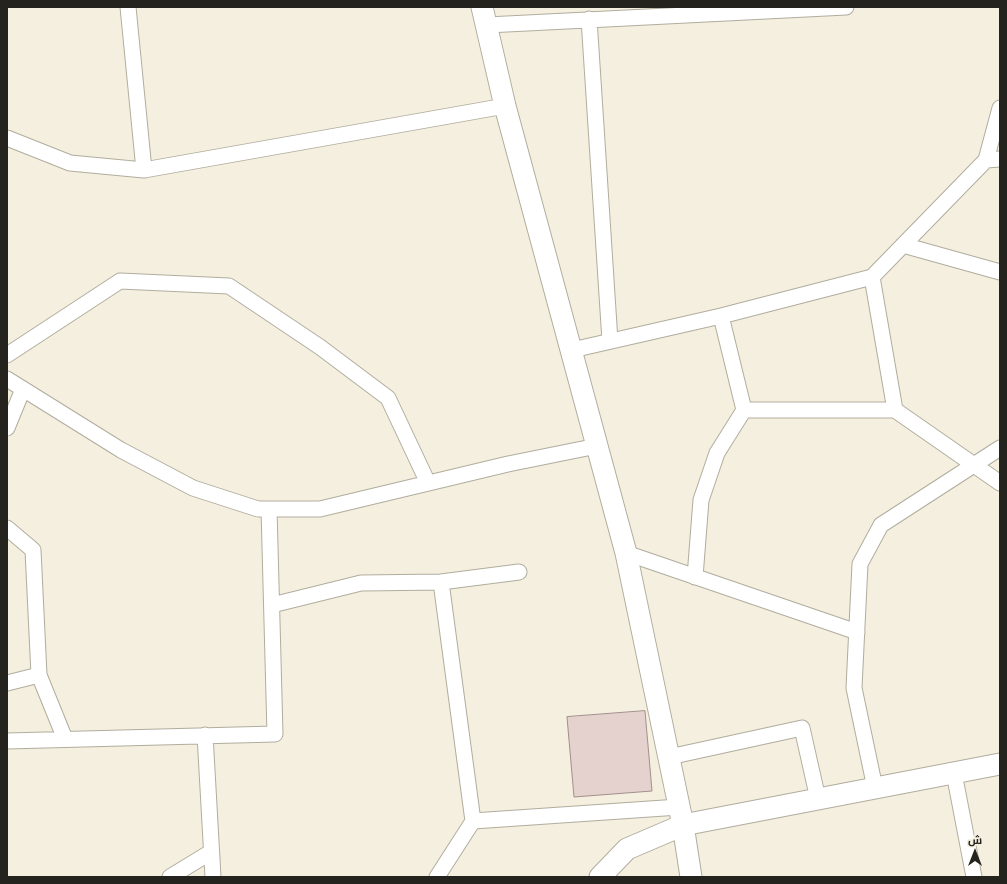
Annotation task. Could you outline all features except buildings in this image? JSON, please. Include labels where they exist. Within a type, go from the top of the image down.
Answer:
[{"type":"street","points":[[128,7],[144,170]]},
{"type":"street","points":[[691,877],[681,816],[626,553],[505,106],[485,16],[589,19],[846,7]]},
{"type":"street","points":[[589,19],[610,341]]},
{"type":"street","points":[[7,138],[70,163],[144,170],[505,106]]},
{"type":"street","points":[[572,350],[721,316],[872,278],[903,245],[993,159],[1000,108]]},
{"type":"street","points":[[903,245],[1000,272]]},
{"type":"street","points":[[872,278],[895,410]]},
{"type":"street","points":[[7,355],[120,281],[229,286],[320,347],[388,398],[428,483]]},
{"type":"street","points":[[695,577],[701,500],[717,452],[744,410],[721,316]]},
{"type":"street","points":[[7,379],[121,450],[193,488],[258,509],[320,508],[508,464],[597,446]]},
{"type":"street","points":[[7,428],[23,389]]},
{"type":"street","points":[[744,410],[895,410],[1000,483]]},
{"type":"street","points":[[875,788],[854,688],[860,564],[881,525],[1000,448]]},
{"type":"street","points":[[7,741],[275,734],[269,509]]},
{"type":"street","points":[[7,528],[33,550],[40,675],[65,739]]},
{"type":"street","points":[[626,553],[857,632]]},
{"type":"street","points":[[272,605],[361,583],[442,582],[519,572]]},
{"type":"street","points":[[437,877],[473,821],[442,582]]},
{"type":"street","points":[[7,683],[40,675]]},
{"type":"street","points":[[669,757],[802,728],[818,799]]},
{"type":"street","points":[[205,735],[213,877]]},
{"type":"street","points":[[473,821],[681,816],[818,799],[1000,764]]},
{"type":"street","points":[[954,773],[974,877]]},
{"type":"street","points":[[600,877],[627,849],[681,816]]},
{"type":"street","points":[[170,877],[211,852]]}]
